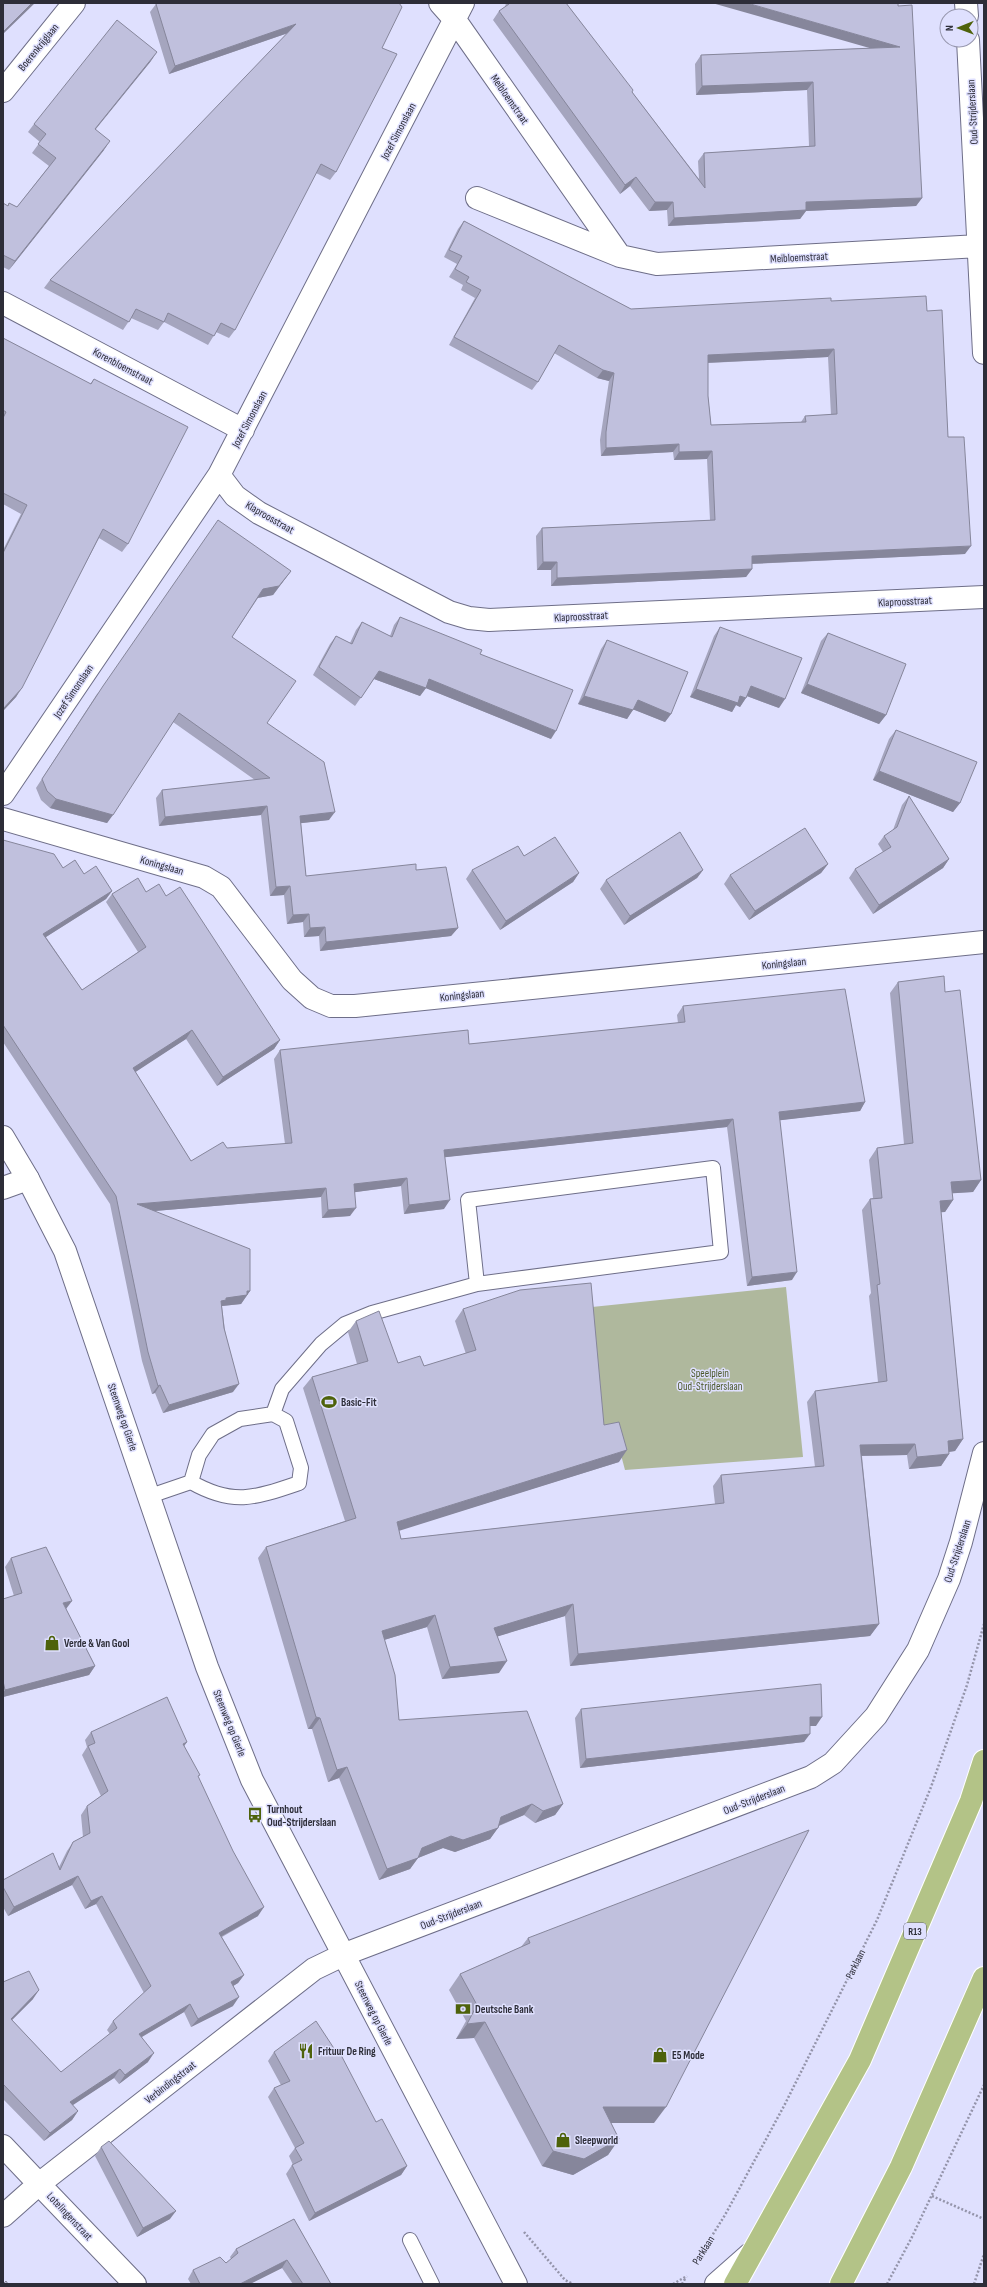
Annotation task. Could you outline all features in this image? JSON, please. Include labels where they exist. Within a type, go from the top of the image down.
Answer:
[{"type":"main road","name":"R13","points":[[736,2284],[860,2060],[971,1802],[984,1761]]},
{"type":"main road","points":[[841,2284],[901,2167],[984,1978]]},
{"type":"street","name":"Boerenkrijglaan","points":[[3,91],[74,3]]},
{"type":"street","points":[[440,3],[459,12]]},
{"type":"street","name":"Meibloemstraat","points":[[459,12],[620,256]]},
{"type":"street","name":"Jozef Simonslaan","points":[[3,794],[219,475],[459,12]]},
{"type":"street","name":"Oud-Strijderslaan","points":[[968,48],[984,353]]},
{"type":"street","name":"Meibloemstraat","points":[[477,198],[620,256],[657,264],[979,246]]},
{"type":"street","name":"Korenbloemstraat","points":[[3,303],[243,430]]},
{"type":"street","name":"Klaproosstraat","points":[[219,475],[235,496],[259,513],[449,612],[469,618],[489,620],[554,618],[984,597]]},
{"type":"street","name":"Koningslaan","points":[[3,819],[204,877],[221,887],[292,980],[312,998],[331,1006],[355,1006],[984,942]]},
{"type":"street","name":"Steenweg op Gierle","points":[[3,1136],[28,1179],[65,1251],[208,1667],[252,1780],[345,1954],[516,2284]]},
{"type":"street","points":[[3,1188],[28,1179]]},
{"type":"street","name":"Oud-Strijderslaan","points":[[345,1954],[811,1778],[833,1763],[876,1716],[918,1650],[951,1571],[984,1453]]},
{"type":"street","name":"Verbindingstraat","points":[[40,2184],[314,1969],[345,1954]]},
{"type":"street","points":[[3,2146],[40,2184]]},
{"type":"street","name":"Lotelingenstraat","points":[[3,2216],[40,2184],[135,2284]]},
{"type":"street","points":[[716,2284],[756,2250]]},
{"type":"lane","points":[[273,1414],[282,1389],[321,1344],[345,1324],[372,1313],[478,1284],[721,1252],[713,1168],[468,1200],[478,1284]]},
{"type":"lane","points":[[150,1496],[191,1482],[211,1493],[239,1498],[267,1494],[299,1483],[301,1468],[286,1422],[273,1414],[240,1419],[213,1434],[199,1455],[191,1482]]},
{"type":"lane","points":[[410,2240],[432,2284]]},
{"type":"path","name":"Parklaan","points":[[695,2262],[725,2215],[784,2106],[877,1920],[931,1787],[968,1686],[984,1624]]},
{"type":"path","points":[[887,2284],[932,2196],[984,2086]]},
{"type":"path","points":[[932,2196],[984,2219]]},
{"type":"path","points":[[974,2284],[984,2254]]},
{"type":"path","name":"Parklaan","points":[[682,2284],[691,2269]]},
{"type":"path","points":[[673,2284],[687,2276]]},
{"type":"path","points":[[565,2280],[566,2284]]},
{"type":"green space","name":"Speelplein Oud-Strijderslaan","points":[[786,1287],[803,1457],[625,1470],[613,1425],[602,1427],[592,1307]]},
{"type":"building","points":[[3,3],[32,3],[3,32]]},
{"type":"building","points":[[399,3],[402,7],[382,48],[397,54],[336,172],[321,164],[235,330],[221,323],[214,336],[168,313],[164,322],[136,309],[129,322],[50,280],[296,24],[175,66],[156,4]]},
{"type":"building","points":[[510,3],[566,3],[633,90],[632,92],[705,188],[704,153],[815,146],[813,82],[702,86],[701,55],[900,47],[747,3],[898,3],[898,6],[912,5],[922,198],[806,202],[806,210],[674,218],[673,202],[655,202],[636,177],[625,185],[499,11]]},
{"type":"building","points":[[117,20],[157,52],[95,129],[110,141],[15,261],[3,255],[3,203],[8,206],[9,203],[17,207],[56,158],[38,144],[46,134],[34,124]]},
{"type":"building","points":[[464,221],[631,309],[831,298],[831,301],[926,296],[927,311],[942,310],[948,437],[964,437],[971,546],[752,556],[752,569],[557,578],[557,562],[543,562],[542,528],[715,520],[712,451],[679,452],[679,444],[606,448],[606,432],[614,373],[603,370],[559,345],[538,382],[454,337],[481,290],[466,282],[469,277],[455,269],[462,256],[449,250]],"holes":[[[834,349],[837,414],[805,416],[806,422],[711,425],[708,396],[708,355]]]},
{"type":"building","points":[[3,338],[91,384],[94,379],[188,427],[128,544],[103,529],[22,688],[3,709],[3,553],[27,505],[3,493],[3,418],[6,412],[3,410]]},
{"type":"building","points":[[218,520],[291,571],[279,586],[263,589],[232,637],[296,681],[267,723],[324,762],[335,812],[300,816],[306,876],[416,864],[416,870],[446,867],[458,928],[326,942],[325,927],[310,928],[309,914],[293,915],[290,886],[276,887],[267,806],[165,817],[162,790],[270,778],[179,713],[113,815],[56,799],[47,791],[42,779],[103,686]]},
{"type":"building","points":[[400,617],[482,650],[480,654],[573,690],[556,731],[429,679],[426,688],[379,671],[361,698],[319,667],[336,636],[352,644],[362,622],[392,637]]},
{"type":"building","points":[[720,627],[802,658],[785,699],[751,686],[746,698],[740,696],[738,703],[696,689]]},
{"type":"building","points":[[828,633],[906,664],[886,715],[807,684]]},
{"type":"building","points":[[607,640],[688,672],[671,714],[638,700],[633,710],[584,696]]},
{"type":"building","points":[[896,730],[977,762],[960,803],[879,771]]},
{"type":"building","points":[[909,796],[949,859],[879,905],[855,869],[891,847],[884,836],[897,827]]},
{"type":"building","points":[[805,828],[828,864],[755,911],[730,875]]},
{"type":"building","points":[[680,832],[703,870],[630,916],[606,880]]},
{"type":"building","points":[[555,837],[579,873],[506,921],[472,870],[518,846],[524,856]]},
{"type":"building","points":[[3,840],[54,854],[63,868],[75,860],[84,874],[96,866],[112,891],[43,934],[82,990],[146,947],[112,894],[138,878],[146,892],[159,884],[166,896],[180,887],[280,1040],[223,1077],[192,1030],[133,1068],[191,1161],[223,1142],[227,1148],[292,1143],[280,1050],[468,1030],[469,1044],[685,1022],[683,1006],[845,989],[865,1102],[779,1112],[797,1272],[752,1277],[733,1119],[444,1150],[450,1200],[409,1205],[407,1178],[354,1184],[356,1208],[328,1210],[326,1188],[137,1204],[250,1249],[250,1291],[247,1291],[247,1295],[226,1298],[226,1300],[221,1301],[224,1328],[239,1384],[169,1405],[160,1385],[158,1386],[148,1352],[116,1196],[3,1025]]},
{"type":"building","points":[[944,976],[945,992],[960,990],[981,1180],[951,1182],[953,1200],[940,1201],[963,1439],[948,1441],[949,1454],[917,1457],[915,1444],[860,1445],[879,1624],[578,1654],[573,1604],[494,1628],[507,1661],[450,1667],[435,1615],[382,1631],[395,1675],[399,1720],[527,1711],[563,1804],[543,1811],[532,1804],[501,1817],[498,1828],[463,1840],[451,1836],[422,1848],[418,1858],[387,1869],[347,1767],[337,1770],[320,1718],[316,1717],[266,1547],[356,1518],[312,1377],[368,1361],[356,1321],[379,1311],[398,1363],[420,1356],[424,1366],[476,1350],[463,1309],[520,1290],[591,1283],[604,1425],[619,1422],[627,1450],[397,1522],[401,1539],[724,1503],[721,1475],[824,1466],[815,1391],[887,1381],[877,1285],[880,1284],[870,1199],[882,1198],[877,1148],[913,1143],[898,982]]},
{"type":"building","points":[[46,1547],[72,1601],[63,1603],[95,1666],[5,1690],[3,1681],[3,1599],[22,1593],[11,1558]]},
{"type":"building","points":[[821,1684],[822,1717],[810,1717],[810,1734],[586,1759],[581,1709]]},
{"type":"building","points":[[167,1697],[187,1742],[183,1744],[200,1775],[198,1776],[233,1851],[264,1907],[219,1933],[244,1975],[231,1982],[239,1997],[198,2019],[190,2004],[139,2034],[154,2053],[125,2075],[120,2069],[70,2102],[78,2111],[50,2133],[3,2084],[3,1982],[29,1971],[39,1990],[11,2019],[61,2072],[117,2028],[113,2021],[151,1986],[102,1896],[91,1901],[78,1876],[14,1907],[3,1887],[3,1880],[53,1853],[60,1870],[73,1842],[90,1833],[87,1806],[108,1791],[88,1746],[95,1743],[91,1732]]},
{"type":"building","points":[[809,1830],[666,2107],[603,2107],[619,2139],[584,2159],[553,2151],[485,2022],[467,2024],[477,2005],[460,1974],[530,1943],[528,1938]]},
{"type":"building","points":[[316,2021],[339,2056],[341,2055],[376,2122],[382,2119],[407,2166],[315,2213],[292,2165],[302,2160],[295,2148],[304,2143],[274,2088],[290,2081],[274,2052]]},
{"type":"building","points":[[109,2141],[176,2211],[143,2228],[101,2147]]},
{"type":"building","points":[[294,2219],[331,2284],[303,2284],[287,2260],[240,2284],[200,2284],[193,2270],[220,2257],[226,2263],[238,2253],[236,2249]]},
{"type":"place","name":"Basic-Fit","points":[[329,1402]]},
{"type":"place","name":"Verde & Van Gool","points":[[52,1643]]},
{"type":"place","name":"Turnhout Oud-Strijderslaan","points":[[255,1815]]},
{"type":"place","name":"Deutsche Bank","points":[[463,2009]]},
{"type":"place","name":"Frituur De Ring","points":[[306,2051]]},
{"type":"place","name":"E5 Mode","points":[[660,2055]]},
{"type":"place","name":"Sleepworld","points":[[563,2140]]}]
